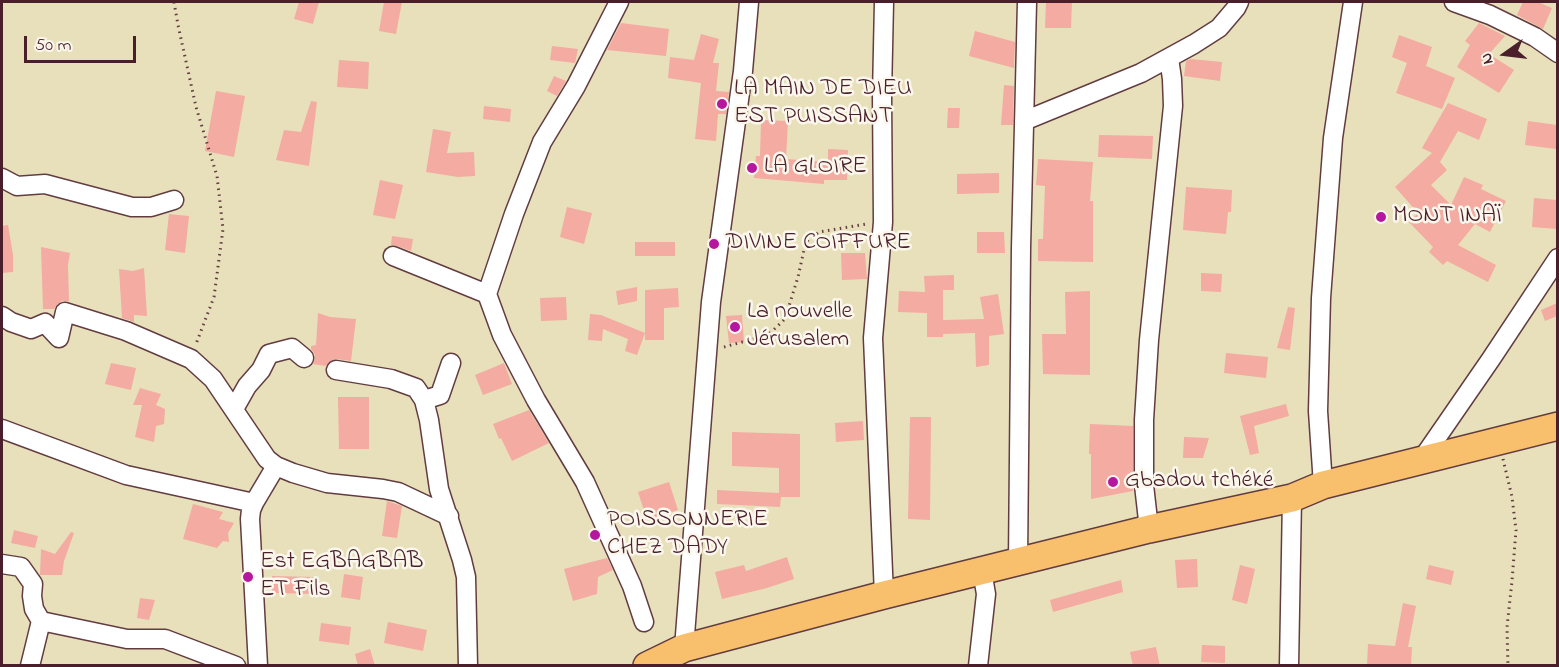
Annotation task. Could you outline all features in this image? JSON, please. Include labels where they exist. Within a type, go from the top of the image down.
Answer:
[{"type":"highway","points":[[647,666],[684,648],[884,595],[1149,529],[1292,498],[1323,485],[1557,426]]},
{"type":"street","points":[[619,2],[576,86],[542,142],[514,214],[487,294],[502,335],[536,399],[585,482],[632,586],[644,622]]},
{"type":"street","points":[[684,648],[711,302],[749,2]]},
{"type":"street","points":[[884,2],[883,222],[873,338],[884,595]]},
{"type":"street","points":[[1018,562],[1027,2]]},
{"type":"street","points":[[1024,121],[1141,73],[1169,58],[1219,28],[1239,2]]},
{"type":"street","points":[[1323,485],[1318,411],[1321,298],[1333,138],[1353,2]]},
{"type":"street","points":[[1454,2],[1490,15],[1535,37],[1557,53]]},
{"type":"street","points":[[1149,529],[1144,485],[1144,420],[1149,340],[1173,106],[1169,58]]},
{"type":"street","points":[[2,178],[17,186],[45,184],[132,207],[152,207],[174,200]]},
{"type":"street","points":[[393,256],[487,294]]},
{"type":"street","points":[[1422,459],[1557,258]]},
{"type":"street","points":[[2,316],[31,329],[45,322],[59,338],[65,312],[126,331],[190,359],[213,379],[267,459],[276,466],[327,483],[398,492],[449,516]]},
{"type":"street","points":[[234,409],[247,386],[261,370],[269,354],[292,348],[304,358]]},
{"type":"street","points":[[424,400],[440,395],[451,363]]},
{"type":"street","points":[[336,370],[391,378],[416,388],[424,400],[439,489],[466,577],[468,666]]},
{"type":"street","points":[[2,429],[126,475],[254,503]]},
{"type":"street","points":[[258,666],[250,519],[254,503],[276,466]]},
{"type":"street","points":[[1289,666],[1292,498]]},
{"type":"street","points":[[2,564],[21,567],[33,584],[34,609],[41,621],[30,666]]},
{"type":"street","points":[[978,666],[986,594],[982,571]]},
{"type":"street","points":[[41,621],[127,639],[165,639],[236,666]]},
{"type":"path","points":[[174,2],[196,107],[218,176],[223,229],[214,297],[190,359]]},
{"type":"path","points":[[708,351],[768,334],[785,319],[808,240],[819,232],[883,222]]},
{"type":"path","points":[[1498,441],[1512,497],[1516,530],[1507,627],[1508,666]]},
{"type":"building","points":[[299,2],[319,2],[313,24],[294,19]]},
{"type":"building","points":[[384,2],[402,2],[396,34],[379,31]]},
{"type":"building","points":[[1046,2],[1072,2],[1071,28],[1045,28]]},
{"type":"building","points":[[1523,2],[1538,2],[1552,8],[1543,29],[1517,15]]},
{"type":"building","points":[[621,23],[669,29],[666,56],[607,50]]},
{"type":"building","points":[[1479,23],[1505,36],[1489,54],[1514,70],[1499,93],[1457,67],[1470,45],[1465,41]]},
{"type":"building","points":[[975,31],[1015,42],[1014,68],[969,56]]},
{"type":"building","points":[[701,34],[719,39],[713,63],[719,63],[716,91],[729,92],[726,114],[718,114],[716,141],[695,139],[701,83],[668,78],[670,57],[694,60]]},
{"type":"building","points":[[1399,35],[1432,47],[1426,66],[1455,78],[1442,109],[1396,93],[1407,63],[1392,57]]},
{"type":"building","points":[[552,46],[578,49],[575,63],[550,60]]},
{"type":"building","points":[[1191,59],[1222,62],[1220,81],[1184,76],[1186,61]]},
{"type":"building","points":[[339,60],[369,62],[368,89],[337,87]]},
{"type":"building","points":[[554,76],[566,81],[557,96],[547,91]]},
{"type":"building","points":[[1004,85],[1014,86],[1013,125],[1001,125]]},
{"type":"building","points":[[216,91],[245,96],[234,157],[205,151]]},
{"type":"building","points":[[311,101],[317,102],[309,166],[276,160],[284,130],[301,132]]},
{"type":"building","points":[[1448,103],[1487,119],[1479,140],[1458,131],[1440,162],[1447,170],[1431,185],[1451,205],[1464,177],[1483,185],[1481,189],[1506,201],[1490,232],[1475,224],[1458,245],[1496,265],[1488,282],[1447,261],[1443,265],[1429,252],[1433,247],[1409,222],[1418,213],[1395,187],[1432,153],[1422,148]]},
{"type":"building","points":[[484,106],[511,109],[510,122],[483,119]]},
{"type":"building","points":[[948,108],[960,108],[959,128],[947,128]]},
{"type":"building","points":[[761,120],[788,121],[786,159],[828,162],[828,149],[848,150],[847,180],[824,180],[824,184],[754,178],[756,156],[760,156]]},
{"type":"building","points":[[1528,121],[1557,125],[1556,149],[1525,145]]},
{"type":"building","points":[[433,129],[451,132],[447,153],[474,152],[475,176],[458,177],[426,172]]},
{"type":"building","points":[[1099,135],[1153,136],[1152,159],[1098,157]]},
{"type":"building","points":[[1038,159],[1093,162],[1090,201],[1093,201],[1093,262],[1038,261],[1038,239],[1043,239],[1045,186],[1036,185]]},
{"type":"building","points":[[999,173],[999,193],[957,194],[957,174]]},
{"type":"building","points":[[380,180],[403,185],[395,219],[373,215]]},
{"type":"building","points":[[1186,187],[1232,190],[1231,212],[1228,212],[1226,234],[1183,230]]},
{"type":"building","points":[[1534,198],[1557,200],[1557,229],[1532,227]]},
{"type":"building","points":[[567,207],[592,213],[584,244],[560,237]]},
{"type":"building","points":[[169,214],[189,216],[185,253],[165,250]]},
{"type":"building","points":[[8,225],[13,272],[2,273],[2,226]]},
{"type":"building","points":[[977,232],[1004,232],[1005,253],[977,253]]},
{"type":"building","points":[[392,236],[413,239],[411,251],[391,245]]},
{"type":"building","points":[[635,242],[675,242],[675,256],[635,256]]},
{"type":"building","points":[[41,247],[70,253],[69,301],[62,301],[54,309],[43,309]]},
{"type":"building","points":[[841,253],[865,253],[867,279],[842,280]]},
{"type":"building","points":[[144,268],[147,316],[134,315],[134,322],[122,318],[119,269],[133,271]]},
{"type":"building","points":[[1201,273],[1222,274],[1221,292],[1201,291]]},
{"type":"building","points":[[954,275],[954,290],[943,290],[943,320],[984,319],[980,297],[998,294],[1004,334],[989,336],[989,365],[976,367],[975,333],[927,337],[927,313],[898,312],[899,291],[925,292],[924,276]]},
{"type":"building","points":[[637,287],[637,301],[618,305],[616,291]]},
{"type":"building","points":[[678,288],[679,307],[664,308],[664,340],[645,340],[645,290]]},
{"type":"building","points":[[1090,291],[1090,375],[1043,374],[1042,334],[1066,334],[1065,292]]},
{"type":"building","points":[[566,297],[567,320],[541,321],[540,298]]},
{"type":"building","points":[[1557,303],[1557,316],[1545,321],[1541,310]]},
{"type":"building","points":[[1288,307],[1295,308],[1290,350],[1277,348]]},
{"type":"building","points":[[318,313],[330,317],[356,319],[351,361],[337,359],[332,360],[326,366],[313,364],[315,355],[311,346],[316,345]]},
{"type":"building","points":[[590,314],[601,315],[645,333],[637,355],[625,351],[628,339],[603,329],[602,341],[588,340]]},
{"type":"building","points":[[742,315],[744,342],[729,343],[726,316]]},
{"type":"building","points":[[1226,353],[1268,357],[1266,378],[1224,373]]},
{"type":"building","points":[[111,363],[136,368],[131,390],[105,384]]},
{"type":"building","points":[[504,363],[512,384],[483,395],[475,375]]},
{"type":"building","points":[[140,388],[161,394],[156,405],[165,409],[164,424],[156,426],[154,442],[135,437],[142,405],[133,405]]},
{"type":"building","points":[[338,397],[369,397],[369,449],[339,449]]},
{"type":"building","points":[[1286,404],[1289,416],[1254,426],[1259,453],[1250,455],[1240,416]]},
{"type":"building","points":[[529,410],[549,443],[512,461],[493,424]]},
{"type":"building","points":[[910,417],[931,417],[930,520],[908,519]]},
{"type":"building","points":[[863,421],[864,440],[836,442],[835,423]]},
{"type":"building","points":[[1090,424],[1133,426],[1133,491],[1091,499]]},
{"type":"building","points":[[732,432],[800,434],[800,497],[781,497],[780,507],[717,504],[717,490],[779,493],[779,468],[732,466]]},
{"type":"building","points":[[1184,437],[1209,438],[1203,458],[1183,458]]},
{"type":"building","points":[[669,482],[678,510],[647,520],[638,492]]},
{"type":"building","points":[[387,501],[402,506],[397,538],[382,536]]},
{"type":"building","points":[[193,504],[223,512],[219,519],[234,523],[228,533],[229,542],[223,541],[217,548],[183,539]]},
{"type":"building","points":[[14,530],[38,536],[35,548],[11,543]]},
{"type":"building","points":[[71,532],[74,533],[64,561],[62,575],[40,575],[41,549],[55,554]]},
{"type":"building","points":[[787,557],[794,579],[722,599],[715,572],[744,565],[746,571]]},
{"type":"building","points":[[607,558],[613,570],[598,577],[597,594],[573,601],[564,569]]},
{"type":"building","points":[[1197,559],[1198,587],[1177,588],[1175,560]]},
{"type":"building","points":[[1240,565],[1255,569],[1247,604],[1232,600]]},
{"type":"building","points":[[1429,565],[1454,571],[1451,585],[1426,579]]},
{"type":"building","points":[[344,574],[363,577],[360,600],[341,597]]},
{"type":"building","points":[[272,576],[317,577],[317,594],[272,593]]},
{"type":"building","points":[[1121,580],[1123,592],[1053,612],[1050,600]]},
{"type":"building","points":[[140,598],[155,600],[149,620],[137,618]]},
{"type":"building","points":[[1403,603],[1416,606],[1408,647],[1412,647],[1411,666],[1367,666],[1368,644],[1395,646]]},
{"type":"building","points":[[388,622],[427,630],[423,651],[384,643]]},
{"type":"building","points":[[321,623],[351,627],[349,645],[319,641]]},
{"type":"building","points":[[1202,645],[1225,646],[1225,663],[1201,662]]},
{"type":"building","points":[[1156,647],[1160,666],[1133,666],[1130,652]]},
{"type":"building","points":[[370,649],[375,666],[358,666],[355,654]]},
{"type":"place","name":"LA MAIN DE DIEU EST PUISSANT","points":[[722,104]]},
{"type":"place","name":"LA GLOIRE","points":[[752,168]]},
{"type":"place","name":"MONT INAÏ","points":[[1381,217]]},
{"type":"place","name":"DIVINE COIFFURE","points":[[714,244]]},
{"type":"place","name":"La nouvelle Jérusalem","points":[[735,327]]},
{"type":"place","name":"Gbadou tchéké","points":[[1113,482]]},
{"type":"place","name":"POISSONNERIE CHEZ DADY","points":[[595,535]]},
{"type":"place","name":"Est EGBAGBAB ET Fils","points":[[248,577]]}]
